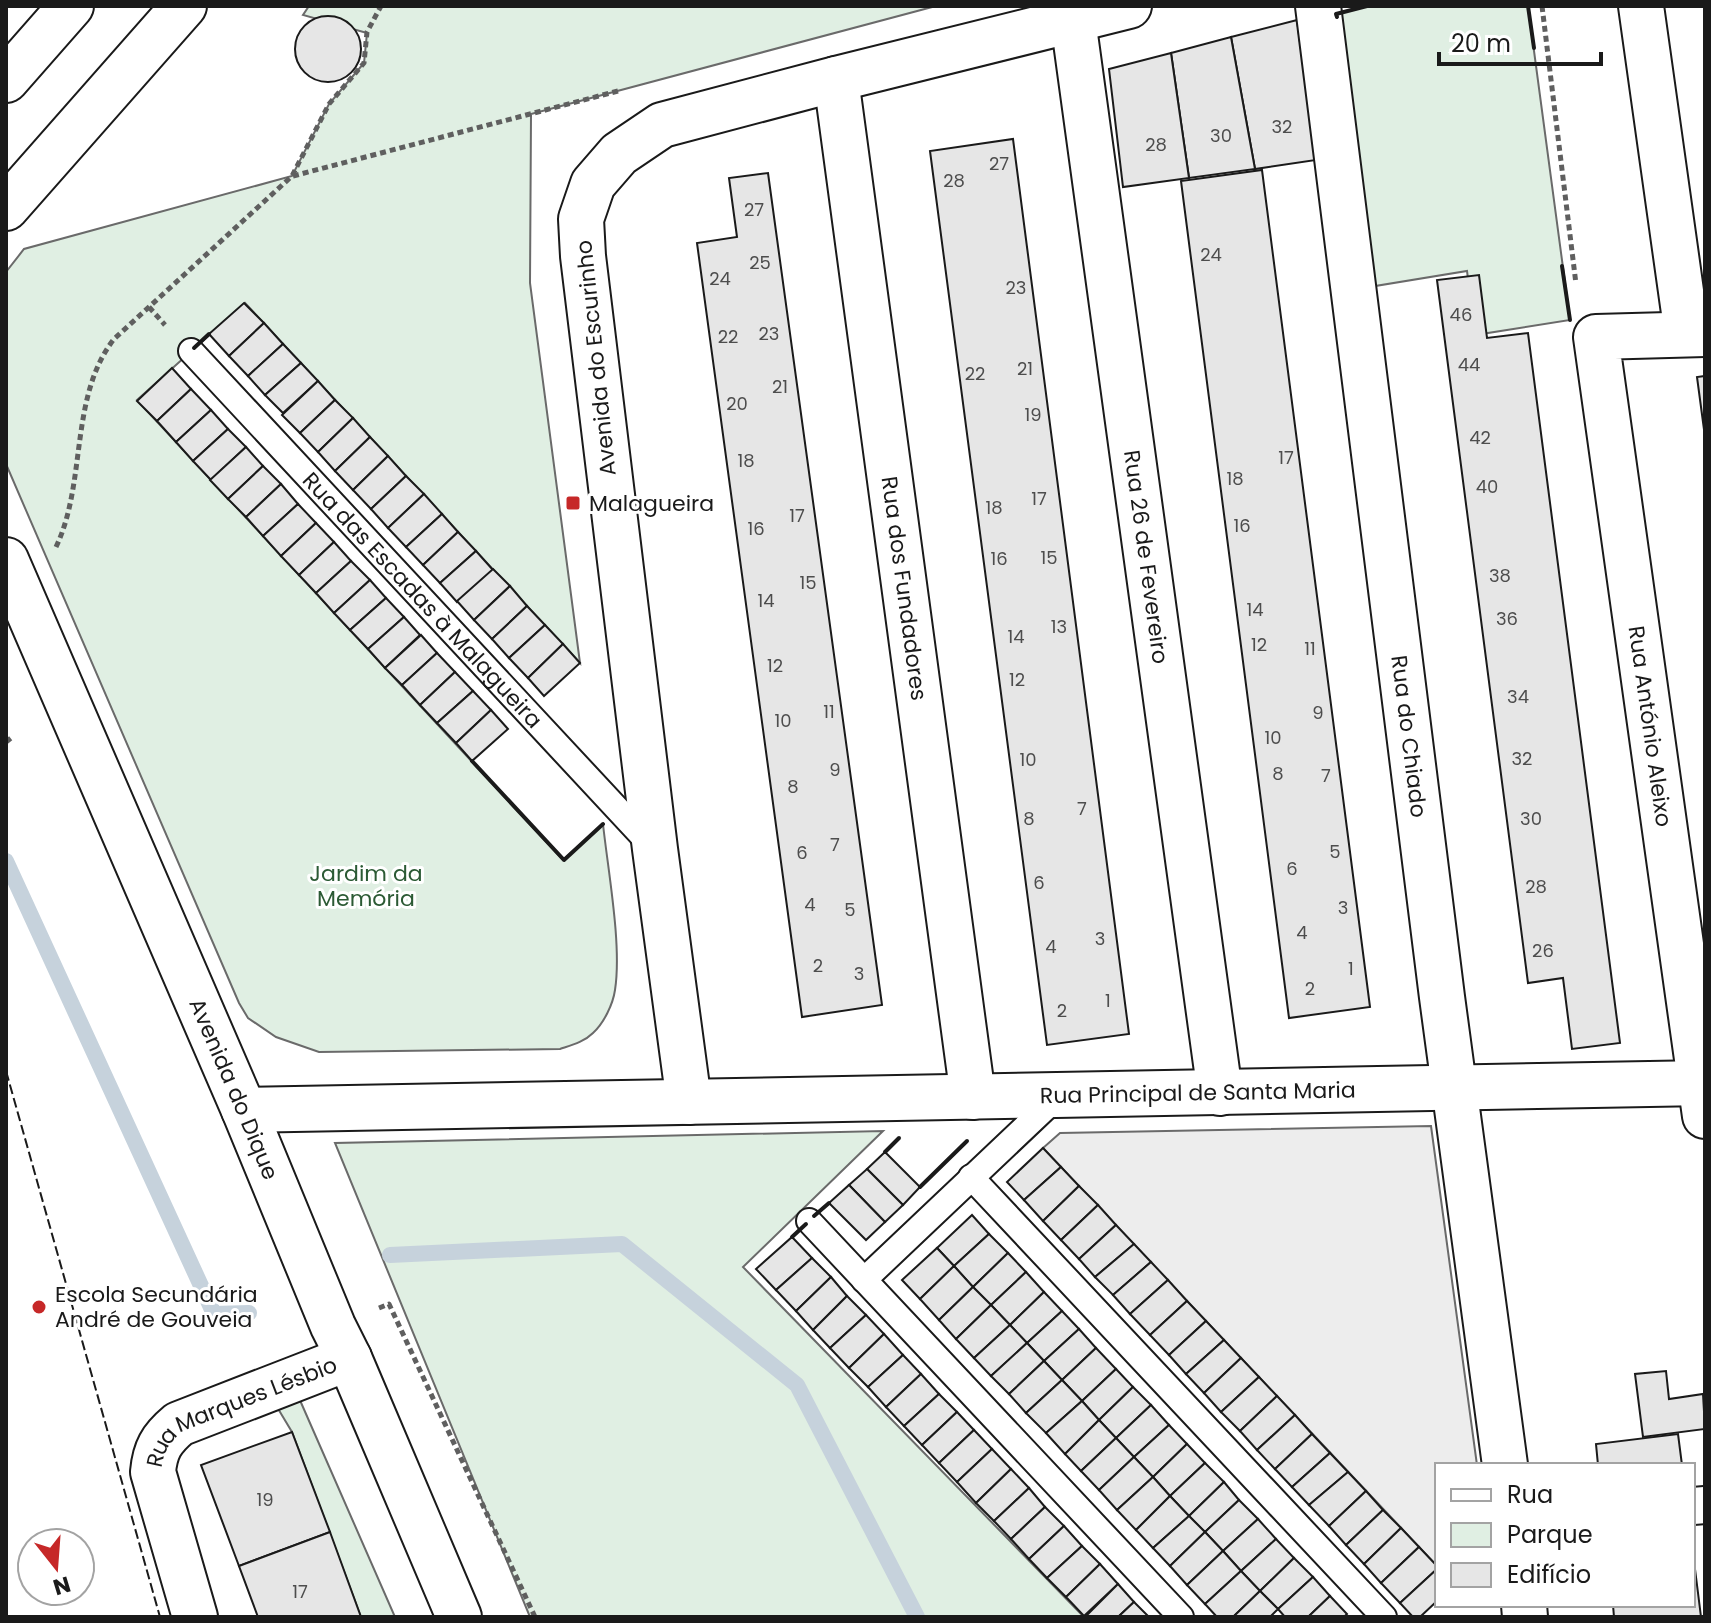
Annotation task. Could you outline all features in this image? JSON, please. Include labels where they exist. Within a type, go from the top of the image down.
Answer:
[{"type":"street","points":[[6,80],[71,6]]},
{"type":"street","points":[[6,208],[184,6]]},
{"type":"street","name":"Avenida do Escurinho","points":[[689,1102],[584,272],[581,219],[593,184],[619,154],[662,125],[1129,6]]},
{"type":"street","name":"Rua do Chiado","points":[[1318,6],[1505,1463]]},
{"type":"street","points":[[1641,6],[1696,334]]},
{"type":"street","name":"Rua 26 de Fevereiro","points":[[1073,20],[1220,1093]]},
{"type":"street","name":"Rua dos Fundadores","points":[[836,79],[973,1097]]},
{"type":"street","name":"Rua António Aleixo","points":[[1696,334],[1596,337],[1704,1094]]},
{"type":"street","name":"Avenida do Dique","points":[[6,560],[459,1617]]},
{"type":"street","name":"Rua Principal de Santa Maria","points":[[244,1110],[1455,1087],[1704,1094]]},
{"type":"street","name":"Rua Marques Lésbio","points":[[195,1617],[153,1472],[154,1454],[163,1437],[179,1424],[349,1358]]},
{"type":"lane","name":"Rua das Escadas à Malagueira","points":[[191,351],[655,849]]},
{"type":"lane","points":[[864,1280],[1060,1095]]},
{"type":"lane","points":[[971,1177],[1384,1617]]},
{"type":"lane","points":[[809,1221],[1181,1617]]},
{"type":"path","points":[[53,552],[68,511],[100,357],[114,339],[292,176],[329,104],[364,63],[367,32],[381,6]]},
{"type":"path","points":[[1542,6],[1576,284]]},
{"type":"path","points":[[292,176],[618,91]]},
{"type":"path","points":[[389,1304],[535,1617]]},
{"type":"green space","name":"Jardim da Memória","points":[[309,6],[936,6],[531,114],[530,283],[580,663],[245,303],[137,400],[563,860],[603,824],[616,930],[615,990],[597,1029],[582,1041],[560,1049],[319,1052],[276,1037],[248,1018],[6,464],[6,272],[24,249],[292,176],[329,104],[364,63],[367,33],[303,15]]},
{"type":"green space","points":[[1367,6],[1528,6],[1570,320],[1475,335],[1467,271],[1369,287],[1336,14]]},
{"type":"green space","points":[[883,1131],[743,1267],[1084,1617],[530,1617],[335,1143]]},
{"type":"green space","points":[[299,1398],[395,1617],[361,1617],[292,1432],[277,1407]]},
{"type":"shaded area","points":[[1431,1126],[1477,1463],[1435,1463],[1435,1564],[1043,1148],[1060,1133]]},
{"type":"building","points":[[334,16],[352,25],[359,36],[359,62],[352,73],[341,80],[322,82],[304,73],[297,62],[295,43],[304,25],[315,18]]},
{"type":"building","points":[[1297,20],[1316,160],[1255,169],[1231,37]]},
{"type":"building","points":[[1231,37],[1255,169],[1189,178],[1171,53]]},
{"type":"building","points":[[1171,53],[1189,178],[1123,187],[1109,69]]},
{"type":"building","points":[[1013,139],[1129,1034],[1047,1045],[930,151]]},
{"type":"building","points":[[1262,170],[1370,1007],[1289,1018],[1181,181]]},
{"type":"building","points":[[768,173],[882,1005],[802,1017],[697,243],[737,237],[729,178]]},
{"type":"building","points":[[1479,275],[1487,338],[1528,333],[1620,1043],[1572,1049],[1563,978],[1528,983],[1437,280]]},
{"type":"building","points":[[244,303],[264,323],[229,356],[209,334]]},
{"type":"building","points":[[264,323],[283,344],[248,376],[229,356]]},
{"type":"building","points":[[283,344],[301,363],[265,395],[248,376]]},
{"type":"building","points":[[301,363],[318,381],[283,413],[265,395]]},
{"type":"building","points":[[172,368],[191,389],[157,421],[137,401]]},
{"type":"building","points":[[1705,376],[1705,437],[1697,377]]},
{"type":"building","points":[[318,381],[335,400],[300,433],[282,415]]},
{"type":"building","points":[[191,389],[211,410],[176,442],[157,421]]},
{"type":"building","points":[[335,400],[353,418],[318,452],[300,433]]},
{"type":"building","points":[[211,410],[228,429],[193,461],[176,442]]},
{"type":"building","points":[[353,418],[370,437],[335,471],[318,452]]},
{"type":"building","points":[[228,429],[246,447],[211,480],[193,461]]},
{"type":"building","points":[[370,437],[388,456],[353,490],[335,471]]},
{"type":"building","points":[[246,447],[263,466],[228,499],[210,480]]},
{"type":"building","points":[[388,456],[406,476],[371,509],[353,490]]},
{"type":"building","points":[[263,466],[281,484],[246,517],[228,499]]},
{"type":"building","points":[[406,476],[424,494],[388,528],[371,509]]},
{"type":"building","points":[[281,484],[298,504],[263,536],[246,517]]},
{"type":"building","points":[[424,494],[442,514],[406,547],[388,528]]},
{"type":"building","points":[[298,504],[316,523],[281,556],[263,536]]},
{"type":"building","points":[[442,514],[458,532],[423,565],[406,547]]},
{"type":"building","points":[[316,523],[334,542],[299,575],[281,556]]},
{"type":"building","points":[[458,532],[476,551],[440,583],[423,565]]},
{"type":"building","points":[[334,542],[351,561],[316,593],[299,575]]},
{"type":"building","points":[[476,551],[493,570],[457,602],[440,583]]},
{"type":"building","points":[[351,561],[370,580],[334,613],[316,593]]},
{"type":"building","points":[[493,569],[510,586],[474,620],[457,601]]},
{"type":"building","points":[[370,580],[386,598],[350,630],[334,613]]},
{"type":"building","points":[[510,586],[527,606],[492,639],[474,620]]},
{"type":"building","points":[[386,598],[404,617],[368,649],[350,630]]},
{"type":"building","points":[[527,606],[545,625],[509,658],[492,639]]},
{"type":"building","points":[[404,617],[420,635],[385,668],[368,649]]},
{"type":"building","points":[[545,625],[563,644],[528,678],[509,658]]},
{"type":"building","points":[[421,635],[437,653],[402,685],[385,668]]},
{"type":"building","points":[[563,644],[580,663],[544,696],[528,678]]},
{"type":"building","points":[[437,653],[455,672],[420,705],[402,685]]},
{"type":"building","points":[[455,672],[473,691],[437,723],[420,705]]},
{"type":"building","points":[[473,691],[491,710],[456,743],[437,723]]},
{"type":"building","points":[[491,710],[508,729],[472,761],[456,743]]},
{"type":"building","points":[[1043,1148],[1061,1167],[1024,1200],[1007,1182]]},
{"type":"building","points":[[885,1152],[920,1187],[903,1205],[867,1169]]},
{"type":"building","points":[[1061,1167],[1079,1186],[1043,1221],[1024,1200]]},
{"type":"building","points":[[867,1169],[903,1205],[885,1222],[849,1185]]},
{"type":"building","points":[[849,1185],[885,1222],[866,1240],[829,1203]]},
{"type":"building","points":[[1079,1186],[1098,1205],[1061,1240],[1043,1221]]},
{"type":"building","points":[[1098,1205],[1116,1225],[1079,1259],[1061,1240]]},
{"type":"building","points":[[972,1215],[989,1234],[954,1266],[937,1248]]},
{"type":"building","points":[[1116,1225],[1134,1244],[1095,1277],[1079,1259]]},
{"type":"building","points":[[989,1234],[1008,1253],[973,1287],[954,1266]]},
{"type":"building","points":[[792,1237],[812,1258],[776,1290],[756,1269]]},
{"type":"building","points":[[1134,1244],[1151,1262],[1113,1295],[1095,1277]]},
{"type":"building","points":[[937,1248],[954,1266],[920,1299],[902,1280]]},
{"type":"building","points":[[1008,1253],[1026,1272],[991,1305],[973,1287]]},
{"type":"building","points":[[812,1258],[831,1277],[796,1311],[776,1290]]},
{"type":"building","points":[[1151,1262],[1168,1280],[1130,1314],[1113,1295]]},
{"type":"building","points":[[954,1266],[973,1287],[939,1320],[920,1299]]},
{"type":"building","points":[[1026,1272],[1044,1292],[1010,1325],[991,1305]]},
{"type":"building","points":[[831,1277],[847,1296],[813,1330],[796,1311]]},
{"type":"building","points":[[1168,1280],[1187,1301],[1150,1335],[1130,1314]]},
{"type":"building","points":[[973,1287],[991,1305],[956,1339],[939,1320]]},
{"type":"building","points":[[1044,1292],[1062,1311],[1027,1343],[1010,1325]]},
{"type":"building","points":[[847,1296],[866,1315],[830,1348],[813,1330]]},
{"type":"building","points":[[1187,1301],[1206,1321],[1169,1355],[1150,1335]]},
{"type":"building","points":[[991,1305],[1010,1325],[974,1358],[956,1339]]},
{"type":"building","points":[[1062,1311],[1079,1329],[1044,1361],[1027,1343]]},
{"type":"building","points":[[866,1315],[884,1334],[849,1368],[830,1348]]},
{"type":"building","points":[[1206,1321],[1224,1340],[1186,1374],[1169,1355]]},
{"type":"building","points":[[1010,1325],[1027,1343],[991,1376],[974,1358]]},
{"type":"building","points":[[1079,1329],[1096,1348],[1062,1380],[1044,1361]]},
{"type":"building","points":[[884,1334],[903,1355],[868,1387],[849,1368]]},
{"type":"building","points":[[1224,1340],[1241,1358],[1204,1393],[1186,1374]]},
{"type":"building","points":[[1027,1343],[1044,1361],[1009,1394],[991,1376]]},
{"type":"building","points":[[1096,1348],[1116,1369],[1082,1401],[1062,1380]]},
{"type":"building","points":[[903,1355],[921,1374],[886,1407],[868,1387]]},
{"type":"building","points":[[1241,1358],[1259,1377],[1221,1412],[1204,1393]]},
{"type":"building","points":[[1044,1361],[1062,1380],[1026,1413],[1009,1394]]},
{"type":"building","points":[[1116,1369],[1133,1387],[1099,1420],[1082,1401]]},
{"type":"building","points":[[1666,1371],[1669,1399],[1703,1394],[1705,1429],[1643,1437],[1635,1374]]},
{"type":"building","points":[[921,1374],[939,1394],[904,1426],[886,1407]]},
{"type":"building","points":[[1259,1377],[1277,1396],[1240,1431],[1221,1412]]},
{"type":"building","points":[[1062,1380],[1082,1401],[1046,1433],[1026,1413]]},
{"type":"building","points":[[1133,1387],[1151,1405],[1116,1438],[1099,1420]]},
{"type":"building","points":[[939,1394],[957,1412],[922,1445],[904,1426]]},
{"type":"building","points":[[1277,1396],[1295,1415],[1257,1450],[1240,1431]]},
{"type":"building","points":[[1082,1401],[1099,1420],[1065,1454],[1046,1433]]},
{"type":"building","points":[[1151,1405],[1169,1425],[1134,1457],[1116,1438]]},
{"type":"building","points":[[957,1412],[974,1430],[939,1463],[922,1445]]},
{"type":"building","points":[[1295,1415],[1312,1434],[1275,1469],[1257,1450]]},
{"type":"building","points":[[1099,1420],[1116,1438],[1081,1471],[1065,1454]]},
{"type":"building","points":[[1169,1425],[1187,1444],[1153,1477],[1134,1457]]},
{"type":"building","points":[[974,1430],[992,1449],[957,1482],[939,1463]]},
{"type":"building","points":[[292,1432],[330,1532],[239,1566],[201,1465]]},
{"type":"building","points":[[1312,1434],[1330,1453],[1292,1487],[1275,1469]]},
{"type":"building","points":[[1678,1434],[1682,1463],[1598,1463],[1596,1444]]},
{"type":"building","points":[[1116,1438],[1134,1457],[1099,1490],[1081,1471]]},
{"type":"building","points":[[1187,1444],[1205,1463],[1170,1496],[1153,1477]]},
{"type":"building","points":[[992,1449],[1011,1469],[976,1503],[957,1482]]},
{"type":"building","points":[[1330,1453],[1348,1472],[1309,1505],[1292,1487]]},
{"type":"building","points":[[1134,1457],[1153,1477],[1117,1510],[1099,1490]]},
{"type":"building","points":[[1205,1463],[1224,1482],[1189,1516],[1170,1496]]},
{"type":"building","points":[[1011,1469],[1029,1488],[994,1521],[976,1503]]},
{"type":"building","points":[[1348,1472],[1366,1491],[1329,1526],[1309,1505]]},
{"type":"building","points":[[1153,1477],[1170,1496],[1136,1530],[1117,1510]]},
{"type":"building","points":[[1224,1482],[1239,1500],[1205,1532],[1189,1516]]},
{"type":"building","points":[[1029,1488],[1045,1507],[1011,1539],[994,1521]]},
{"type":"building","points":[[1366,1491],[1383,1510],[1346,1545],[1329,1526]]},
{"type":"building","points":[[1170,1496],[1189,1516],[1153,1548],[1136,1530]]},
{"type":"building","points":[[1239,1500],[1258,1519],[1223,1551],[1205,1532]]},
{"type":"building","points":[[1045,1507],[1064,1526],[1029,1559],[1011,1539]]},
{"type":"building","points":[[1383,1510],[1401,1528],[1364,1564],[1346,1545]]},
{"type":"building","points":[[1189,1516],[1205,1532],[1170,1566],[1153,1548]]},
{"type":"building","points":[[1258,1519],[1276,1539],[1241,1571],[1223,1551]]},
{"type":"building","points":[[1064,1526],[1082,1546],[1047,1578],[1029,1559]]},
{"type":"building","points":[[1401,1528],[1419,1547],[1381,1583],[1364,1564]]},
{"type":"building","points":[[330,1532],[361,1617],[258,1617],[239,1566]]},
{"type":"building","points":[[1205,1532],[1223,1551],[1187,1585],[1170,1566]]},
{"type":"building","points":[[1276,1539],[1294,1558],[1260,1591],[1241,1571]]},
{"type":"building","points":[[1082,1546],[1100,1564],[1066,1597],[1047,1578]]},
{"type":"building","points":[[1419,1547],[1435,1564],[1435,1571],[1400,1603],[1381,1583]]},
{"type":"building","points":[[1223,1551],[1241,1571],[1205,1604],[1187,1585]]},
{"type":"building","points":[[1294,1558],[1313,1577],[1278,1609],[1260,1591]]},
{"type":"building","points":[[1100,1564],[1118,1584],[1084,1616],[1066,1597]]},
{"type":"building","points":[[1695,1569],[1701,1617],[1614,1617],[1613,1607],[1695,1607]]},
{"type":"building","points":[[1241,1571],[1260,1591],[1233,1617],[1217,1617],[1205,1604]]},
{"type":"building","points":[[1435,1571],[1435,1603],[1420,1617],[1413,1617],[1400,1603]]},
{"type":"building","points":[[1313,1577],[1330,1596],[1308,1617],[1285,1617],[1278,1609]]},
{"type":"building","points":[[1118,1584],[1134,1602],[1118,1617],[1085,1617]]},
{"type":"building","points":[[1260,1591],[1278,1609],[1270,1617],[1233,1617]]},
{"type":"building","points":[[1330,1596],[1347,1614],[1344,1617],[1308,1617]]},
{"type":"building","points":[[1134,1602],[1149,1617],[1118,1617]]},
{"type":"waterway","points":[[6,861],[214,1314],[249,1313]]},
{"type":"waterway","points":[[390,1255],[622,1244],[797,1385],[917,1617]]},
{"type":"fence","points":[[6,1071],[160,1617]]},
{"type":"wall","points":[[1337,17],[1336,14],[1367,6]]},
{"type":"wall","points":[[1528,6],[1534,48]]},
{"type":"wall","points":[[1562,266],[1570,320]]},
{"type":"wall","points":[[194,348],[209,334]]},
{"type":"wall","points":[[472,761],[564,860],[603,824]]},
{"type":"wall","points":[[885,1152],[899,1138]]},
{"type":"wall","points":[[920,1187],[967,1141]]},
{"type":"wall","points":[[814,1216],[829,1203]]},
{"type":"wall","points":[[792,1237],[806,1224]]},
{"type":"place","name":"Malagueira","points":[[573,503]]},
{"type":"place","name":"Escola Secundária André de Gouveia","points":[[39,1307]]}]
